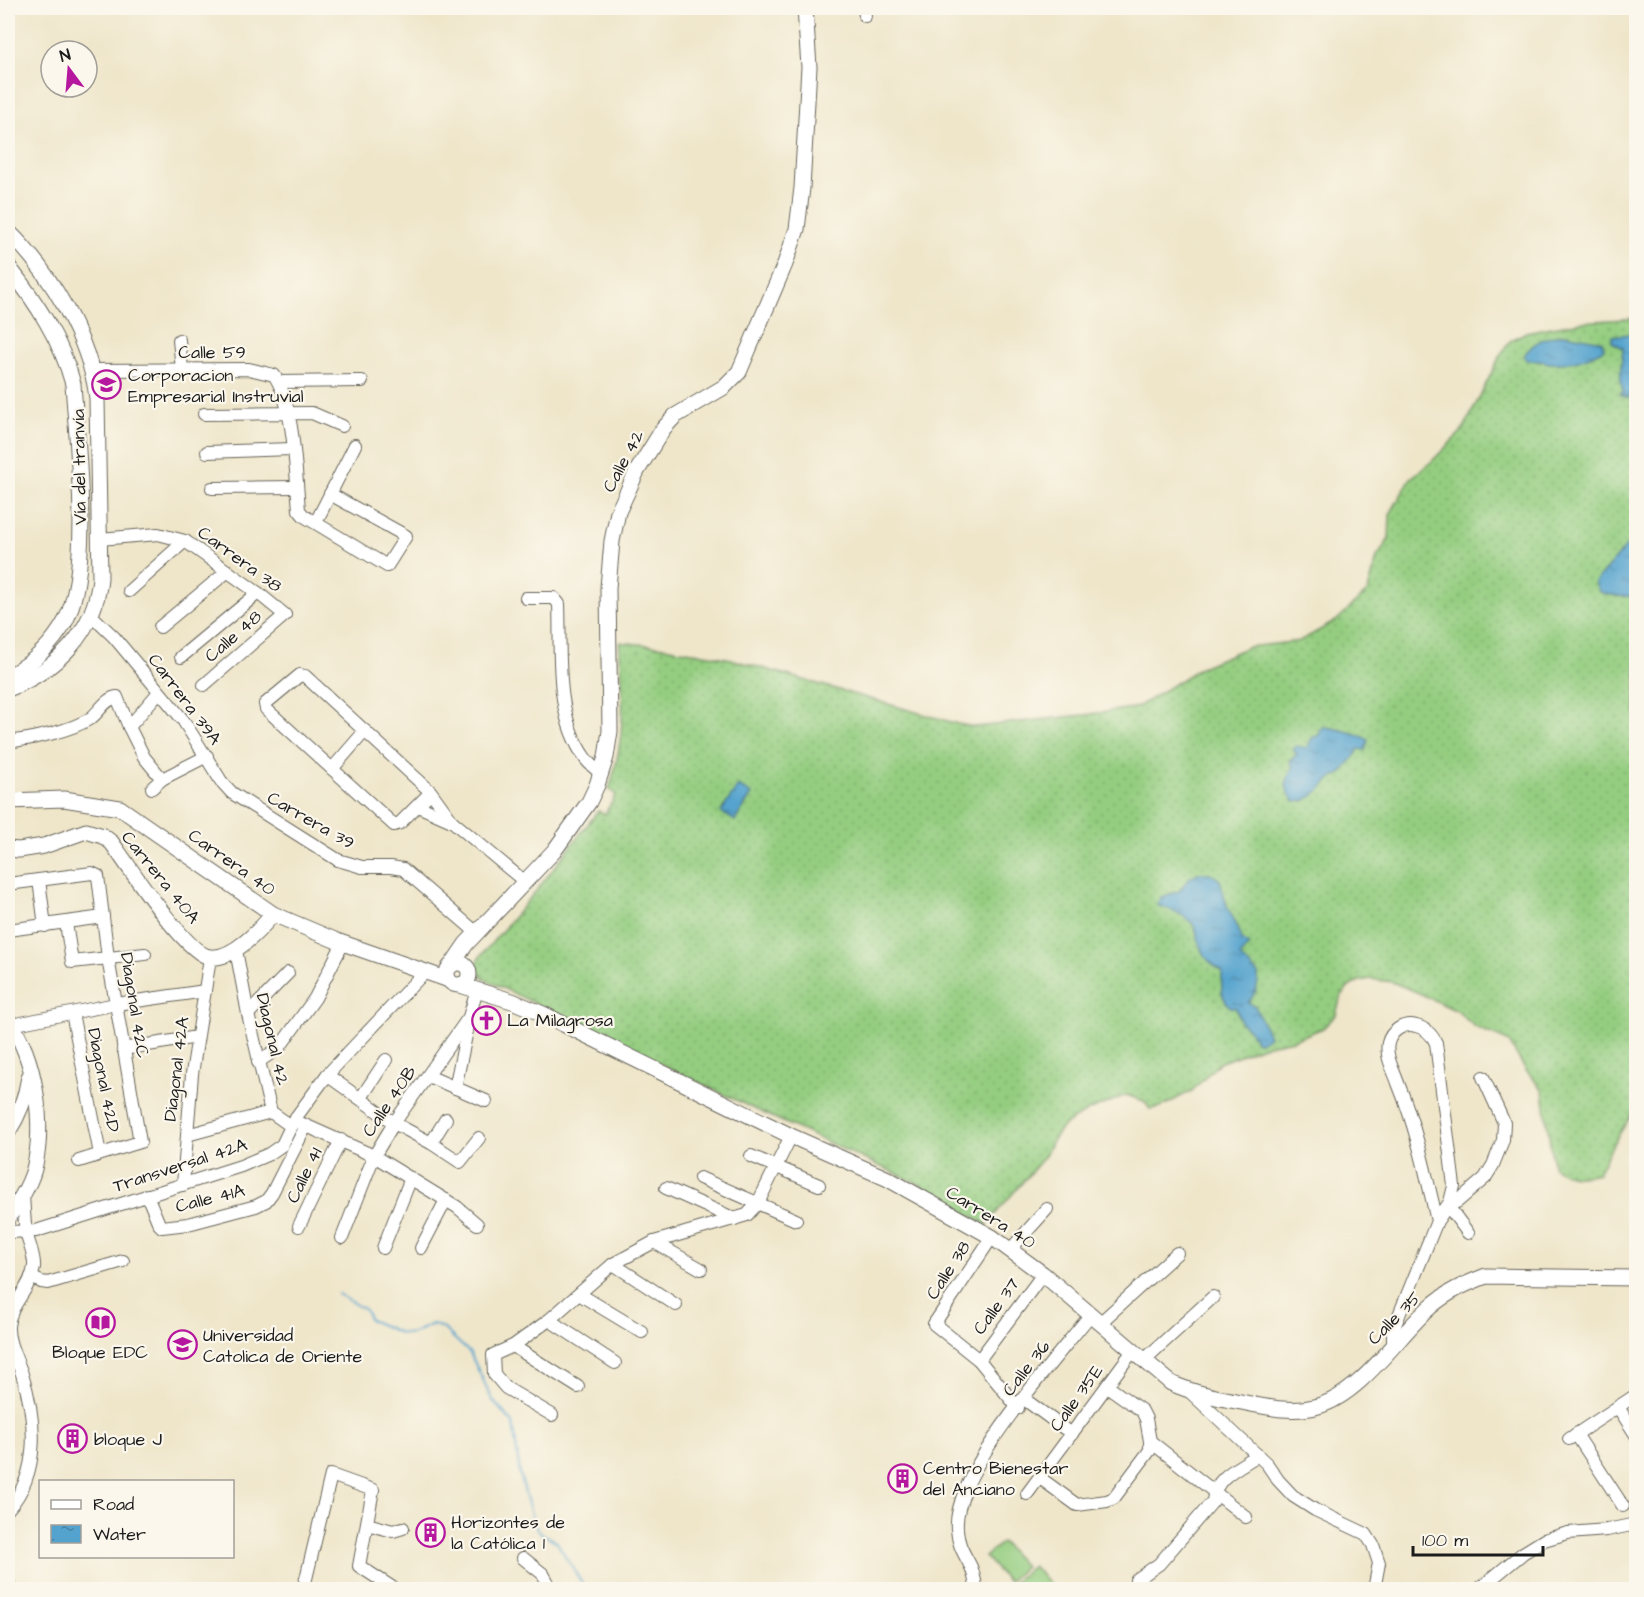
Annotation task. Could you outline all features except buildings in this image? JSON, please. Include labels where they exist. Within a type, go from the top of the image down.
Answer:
[{"type":"main road","name":"Calle 42","points":[[476,935],[554,851],[589,802],[601,774],[610,731],[609,564],[618,512],[637,471],[663,429],[675,416],[724,387],[739,372],[785,264],[797,228],[802,188],[809,68],[806,8]]},
{"type":"main road","name":"Vía del tranvía","points":[[8,231],[34,261],[66,310],[93,370],[97,398],[100,539],[99,591],[92,616],[80,635],[52,664],[28,680],[8,684]]},
{"type":"main road","name":"Vía del tranvía","points":[[8,266],[28,292],[68,363],[73,384],[80,537],[74,593],[67,618],[51,642],[8,684]]},
{"type":"main road","name":"Carrera 40","points":[[8,801],[64,799],[120,808],[273,915],[343,943],[430,973]]},
{"type":"main road","name":"Carrera 40A","points":[[8,849],[19,850],[44,846],[86,831],[103,836],[112,843],[179,933],[198,952],[210,957]]},
{"type":"main road","points":[[210,957],[218,957],[236,950],[273,915]]},
{"type":"main road","points":[[430,973],[458,974],[476,935]]},
{"type":"main road","name":"Carrera 40","points":[[458,974],[481,991],[543,1014],[790,1136],[888,1179],[992,1237],[1043,1274],[1171,1383],[1190,1392]]},
{"type":"main road","points":[[8,1218],[23,1195],[34,1169],[39,1126],[39,1108],[30,1071],[9,1022]]},
{"type":"main road","points":[[8,1132],[27,1094],[30,1071]]},
{"type":"main road","name":"Calle 35","points":[[1190,1392],[1274,1409],[1317,1407],[1331,1402],[1345,1392],[1430,1308],[1450,1292],[1486,1276],[1636,1278]]},
{"type":"street","points":[[179,340],[182,369]]},
{"type":"street","name":"Calle 59","points":[[93,370],[264,371],[274,375],[279,382],[362,381]]},
{"type":"street","points":[[279,382],[288,412],[299,510],[304,516],[387,566],[406,536],[330,494]]},
{"type":"street","points":[[204,414],[312,413],[342,426]]},
{"type":"street","points":[[316,522],[355,445]]},
{"type":"street","points":[[207,452],[293,449]]},
{"type":"street","points":[[212,488],[297,487]]},
{"type":"street","name":"Carrera 38","points":[[100,539],[158,534],[184,541],[228,571],[285,615]]},
{"type":"street","points":[[129,591],[184,541]]},
{"type":"street","points":[[160,627],[228,571]]},
{"type":"street","points":[[181,657],[258,593]]},
{"type":"street","points":[[526,598],[554,598],[560,604],[563,705],[575,740],[585,759],[601,774]]},
{"type":"street","name":"Calle 48","points":[[204,685],[285,615]]},
{"type":"street","name":"Carrera 39A","points":[[92,616],[114,637],[183,720],[221,781],[232,793],[248,804]]},
{"type":"street","points":[[431,792],[398,825],[394,825],[264,707],[265,704],[300,675],[303,675],[431,792],[452,820],[525,882]]},
{"type":"street","points":[[129,727],[159,692]]},
{"type":"street","points":[[8,741],[66,729],[91,718],[111,698],[117,697],[144,757],[162,779]]},
{"type":"street","points":[[332,769],[366,731]]},
{"type":"street","points":[[152,788],[162,779],[207,756]]},
{"type":"street","name":"Carrera 39","points":[[248,804],[338,860],[362,867],[403,869],[476,935]]},
{"type":"street","points":[[418,806],[452,820]]},
{"type":"street","name":"Diagonal 42C","points":[[39,880],[96,873],[108,958],[140,1142],[100,1154]]},
{"type":"street","points":[[8,884],[39,880],[45,926]]},
{"type":"street","points":[[8,930],[103,917]]},
{"type":"street","points":[[66,923],[72,962],[145,954]]},
{"type":"street","points":[[258,1062],[279,1048],[315,998],[343,943]]},
{"type":"street","name":"Diagonal 42","points":[[236,950],[258,1062],[271,1112],[292,1123],[341,1140],[374,1156],[446,1200],[477,1224]]},
{"type":"street","name":"Diagonal 42A","points":[[183,1185],[197,1037],[210,957]]},
{"type":"street","points":[[248,1014],[288,973]]},
{"type":"street","name":"Transversal 42A","points":[[8,1232],[26,1232],[45,1228],[241,1167],[269,1154],[282,1145],[292,1123],[327,1075],[418,979],[430,973]]},
{"type":"street","points":[[9,1022],[205,991]]},
{"type":"street","name":"Calle 40B","points":[[342,1238],[374,1156],[394,1123],[469,1017],[481,991]]},
{"type":"street","name":"Diagonal 42D","points":[[72,1013],[100,1154]]},
{"type":"street","points":[[455,1088],[469,1017]]},
{"type":"street","points":[[1393,1347],[1393,1330],[1437,1221],[1449,1204],[1454,1186],[1436,1043],[1431,1033],[1416,1026],[1401,1026],[1392,1033],[1388,1044],[1388,1058],[1411,1115],[1437,1221]]},
{"type":"street","points":[[123,1048],[197,1037]]},
{"type":"street","points":[[361,1098],[386,1060]]},
{"type":"street","points":[[327,1075],[394,1123],[460,1162],[479,1138]]},
{"type":"street","points":[[428,1076],[486,1101]]},
{"type":"street","points":[[1449,1204],[1457,1202],[1485,1178],[1503,1140],[1504,1124],[1483,1077]]},
{"type":"street","points":[[187,1135],[271,1112]]},
{"type":"street","points":[[431,1143],[446,1119]]},
{"type":"street","name":"Calle 41A","points":[[147,1195],[162,1227],[188,1224],[246,1210],[266,1201],[272,1193],[306,1126]]},
{"type":"street","points":[[552,1415],[506,1388],[494,1374],[493,1355],[513,1346],[549,1320],[613,1264],[654,1242],[747,1215],[758,1203],[790,1136]]},
{"type":"street","name":"Calle 41","points":[[299,1226],[341,1140]]},
{"type":"street","points":[[80,1161],[100,1154]]},
{"type":"street","points":[[751,1156],[819,1185]]},
{"type":"street","points":[[383,1248],[411,1178]]},
{"type":"street","points":[[700,1178],[796,1220]]},
{"type":"street","points":[[666,1188],[735,1219]]},
{"type":"street","points":[[8,1509],[16,1500],[29,1472],[33,1426],[29,1396],[11,1344],[8,1326],[11,1312],[31,1277],[34,1267],[26,1232],[23,1195]]},
{"type":"street","points":[[421,1248],[446,1200]]},
{"type":"street","points":[[1449,1204],[1468,1233]]},
{"type":"street","points":[[1010,1250],[1047,1209]]},
{"type":"street","points":[[33,1255],[45,1228]]},
{"type":"street","name":"Calle 38","points":[[979,1360],[934,1324],[992,1237]]},
{"type":"street","points":[[654,1242],[701,1269]]},
{"type":"street","points":[[1096,1318],[1177,1253]]},
{"type":"street","points":[[31,1277],[48,1283],[123,1261]]},
{"type":"street","points":[[613,1264],[676,1305]]},
{"type":"street","name":"Calle 37","points":[[979,1360],[1043,1274]]},
{"type":"street","points":[[579,1294],[642,1332]]},
{"type":"street","name":"Calle 35E","points":[[1028,1494],[1107,1386],[1138,1356],[1213,1297]]},
{"type":"street","name":"Calle 36","points":[[977,1590],[971,1569],[960,1549],[957,1527],[960,1502],[989,1443],[1096,1318]]},
{"type":"street","points":[[549,1320],[615,1364]]},
{"type":"street","points":[[513,1346],[578,1387]]},
{"type":"street","points":[[979,1360],[1021,1403],[1072,1434]]},
{"type":"street","points":[[1040,1478],[1077,1505],[1107,1501],[1114,1498],[1150,1450],[1146,1419],[1142,1411],[1107,1386]]},
{"type":"street","name":"Carrera 40","points":[[1190,1392],[1267,1464],[1293,1496],[1315,1510],[1366,1534],[1373,1545],[1379,1563],[1374,1590]]},
{"type":"street","points":[[1623,1506],[1573,1437],[1636,1395]]},
{"type":"street","points":[[1618,1407],[1636,1435]]},
{"type":"street","points":[[1150,1441],[1246,1517]]},
{"type":"street","points":[[1136,1580],[1160,1564],[1213,1501],[1213,1489],[1223,1478],[1258,1455]]},
{"type":"street","points":[[304,1589],[330,1475],[373,1490],[359,1566],[393,1588]]},
{"type":"street","points":[[367,1524],[393,1532],[403,1528]]},
{"type":"street","points":[[1478,1590],[1523,1553],[1544,1540],[1568,1533],[1607,1530],[1636,1524]]},
{"type":"street","points":[[523,1558],[543,1574],[552,1590]]},
{"type":"street","points":[[8,1579],[9,1590]]},
{"type":"green space","points":[[1636,318],[1636,1108],[1614,1142],[1598,1173],[1574,1176],[1553,1166],[1543,1091],[1526,1070],[1508,1041],[1475,1027],[1457,1011],[1419,993],[1392,982],[1371,979],[1359,981],[1349,987],[1341,996],[1336,1015],[1323,1028],[1293,1040],[1263,1046],[1219,1063],[1192,1091],[1161,1107],[1150,1109],[1144,1101],[1126,1095],[1088,1111],[1064,1125],[1044,1157],[986,1225],[921,1185],[748,1106],[484,979],[477,970],[478,959],[536,891],[598,811],[605,814],[616,795],[609,789],[615,770],[621,734],[622,680],[619,642],[727,658],[975,727],[1138,707],[1201,667],[1248,647],[1300,641],[1336,621],[1368,591],[1377,557],[1389,539],[1390,514],[1411,478],[1431,462],[1463,430],[1501,354],[1510,341],[1526,332],[1546,328],[1582,322]]},
{"type":"green space","points":[[1002,1542],[1025,1567],[1008,1582],[985,1557]]},
{"type":"green space","points":[[1033,1566],[1054,1589],[1005,1589]]},
{"type":"water","points":[[1636,331],[1636,400],[1620,395],[1623,391],[1621,375],[1623,348],[1612,342],[1612,336]]},
{"type":"water","points":[[1565,334],[1602,341],[1604,349],[1587,357],[1561,363],[1526,360],[1524,356],[1536,343]]},
{"type":"water","points":[[1636,535],[1636,594],[1623,596],[1599,592],[1595,582]]},
{"type":"water","points":[[1322,727],[1346,731],[1368,740],[1365,750],[1358,749],[1341,774],[1333,777],[1315,795],[1295,802],[1286,785],[1293,767],[1290,761],[1297,754],[1293,749],[1296,746],[1307,748],[1312,738],[1319,735]]},
{"type":"water","points":[[738,786],[752,794],[735,821],[721,812]]},
{"type":"water","points":[[1198,873],[1210,873],[1220,880],[1227,906],[1243,941],[1249,945],[1240,957],[1258,974],[1256,990],[1248,1003],[1255,1006],[1269,1036],[1260,1042],[1255,1041],[1249,1029],[1241,1023],[1236,1008],[1226,1003],[1222,990],[1222,971],[1204,954],[1192,923],[1181,914],[1157,905],[1161,897],[1179,891],[1189,878]]},
{"type":"waterway","points":[[338,1294],[365,1310],[370,1320],[400,1333],[411,1334],[433,1324],[444,1329],[470,1353],[493,1401],[513,1423],[520,1474],[533,1522],[542,1534],[556,1541],[586,1590]]},
{"type":"place","name":"Corporacion Empresarial Instruvial","points":[[107,385]]},
{"type":"place","name":"La Milagrosa","points":[[486,1020]]},
{"type":"place","name":"Bloque EDC","points":[[100,1323]]},
{"type":"place","name":"Universidad Catolica de Oriente","points":[[182,1345]]},
{"type":"place","name":"bloque J","points":[[73,1439]]},
{"type":"place","name":"Centro Bienestar del Anciano","points":[[902,1478]]},
{"type":"place","name":"Horizontes de la Católica 1","points":[[430,1532]]}]
